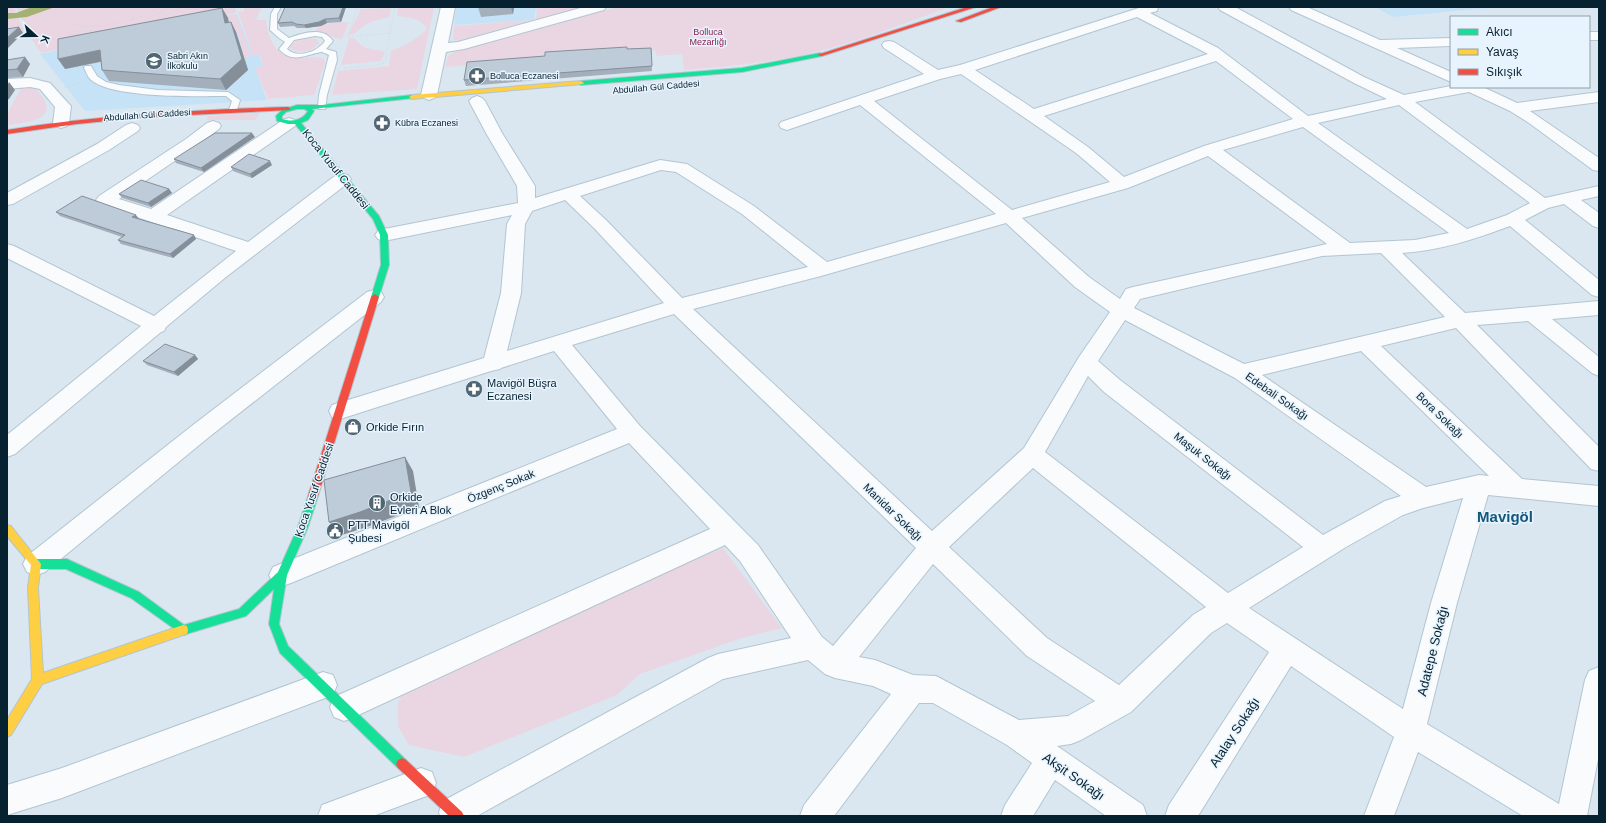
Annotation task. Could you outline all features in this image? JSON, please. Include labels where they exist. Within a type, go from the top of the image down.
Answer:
[{"type":"street","points":[[429,95],[448,7]]},
{"type":"street","points":[[440,48],[459,46],[599,7]]},
{"type":"street","name":"Abdullah Gül Caddesi","points":[[292,119],[297,107],[742,70],[828,54],[957,10],[973,7]]},
{"type":"street","points":[[938,28],[998,7]]},
{"type":"street","points":[[787,125],[936,75],[964,69],[1156,7]]},
{"type":"street","points":[[1225,7],[1359,80],[1402,100],[1542,204]]},
{"type":"street","points":[[1296,7],[1450,78]]},
{"type":"street","points":[[1139,12],[1219,55],[1305,120],[1465,236]]},
{"type":"street","points":[[885,46],[903,40]]},
{"type":"street","points":[[1378,44],[1450,42]]},
{"type":"street","points":[[885,46],[936,75]]},
{"type":"street","points":[[1032,115],[1219,55]]},
{"type":"street","points":[[964,69],[1082,150],[1122,184]]},
{"type":"street","points":[[731,80],[752,78]]},
{"type":"street","points":[[7,84],[38,83],[45,86],[63,106],[61,123]]},
{"type":"street","points":[[340,411],[493,364],[558,342],[678,306],[824,269],[1122,184],[1210,149],[1305,120],[1466,88]]},
{"type":"street","points":[[1473,88],[1515,108],[1535,120],[1599,166]]},
{"type":"street","points":[[1515,108],[1599,97]]},
{"type":"street","name":"Edebali Sokağı","points":[[863,100],[1009,216],[1082,282],[1122,310],[1242,372],[1423,498]]},
{"type":"street","points":[[359,112],[419,105],[481,101],[494,133],[526,186],[527,204],[516,224],[511,293],[493,364]]},
{"type":"street","points":[[153,216],[292,119],[310,114],[311,111],[306,107]]},
{"type":"street","name":"Abdullah Gül Caddesi","points":[[7,132],[61,123],[135,116],[233,110],[292,119]]},
{"type":"street","name":"Abdullah Gül Caddesi","points":[[271,124],[292,119],[316,118]]},
{"type":"street","name":"Koca Yusuf Caddesi","points":[[292,119],[376,218],[384,235],[385,265],[374,296],[354,369],[303,527],[282,575],[270,623],[284,650],[323,685],[421,783],[456,814]]},
{"type":"street","points":[[211,126],[192,142],[105,200],[250,249]]},
{"type":"street","points":[[7,200],[102,147],[129,128]]},
{"type":"street","name":"Abdullah Gül Caddesi","points":[[7,140],[95,129]]},
{"type":"street","points":[[1210,149],[1346,249]]},
{"type":"street","points":[[384,235],[525,207],[660,165],[681,168],[748,210],[824,269]]},
{"type":"street","points":[[7,448],[250,249],[342,179]]},
{"type":"street","points":[[558,342],[632,432],[727,533],[749,554],[812,646],[835,665],[931,548],[1032,454],[1086,362],[1133,294],[1322,250],[1415,246],[1465,236],[1513,219],[1542,204],[1599,191]]},
{"type":"street","name":"Manidar Sokağı","points":[[568,194],[600,224],[678,306],[1037,648],[1121,702]]},
{"type":"street","points":[[1567,198],[1599,222]]},
{"type":"street","points":[[1513,219],[1599,290]]},
{"type":"street","points":[[1385,247],[1460,320],[1599,462]]},
{"type":"street","points":[[7,250],[157,326]]},
{"type":"street","points":[[7,731],[38,680],[33,588],[36,564],[201,431],[374,296]]},
{"type":"street","points":[[1242,372],[1460,320],[1599,308]]},
{"type":"street","points":[[1531,313],[1599,368]]},
{"type":"street","name":"Bora Sokağı","points":[[1364,342],[1516,488]]},
{"type":"street","name":"Maşuk Sokağı","points":[[1086,362],[1112,386],[1322,548]]},
{"type":"street","name":"Özgenç Sokak","points":[[282,575],[632,432]]},
{"type":"street","points":[[1032,454],[1227,608],[1411,731],[1551,816]]},
{"type":"street","points":[[1017,735],[1071,730],[1121,702],[1202,624],[1322,548],[1394,508],[1423,498],[1479,485],[1599,496]]},
{"type":"street","name":"Adatepe Sokağı","points":[[1379,816],[1411,731],[1444,603],[1479,485]]},
{"type":"street","points":[[7,529],[36,564]]},
{"type":"street","points":[[344,707],[727,533]]},
{"type":"street","points":[[36,564],[68,564],[135,595],[183,630]]},
{"type":"street","points":[[38,680],[183,630],[242,613],[282,575]]},
{"type":"street","points":[[242,613],[255,617]]},
{"type":"street","points":[[456,814],[718,667],[812,646]]},
{"type":"street","name":"Atalay Sokağı","points":[[1180,816],[1288,648]]},
{"type":"street","name":"Akşit Sokağı","points":[[835,665],[875,673],[912,688],[936,690],[1017,735],[1132,816]]},
{"type":"street","points":[[1572,816],[1599,680]]},
{"type":"street","points":[[7,800],[62,783],[323,685]]},
{"type":"street","points":[[815,816],[912,688]]},
{"type":"street","points":[[1016,816],[1051,759]]},
{"type":"street","points":[[333,816],[421,783]]},
{"type":"lane","points":[[278,7],[274,14],[273,30],[281,37],[289,41]]},
{"type":"lane","points":[[319,34],[324,36],[329,41],[321,49],[303,55],[290,54],[283,49],[289,41],[305,35],[319,34]]},
{"type":"lane","points":[[321,49],[333,54],[323,95],[322,106]]},
{"type":"lane","points":[[88,68],[94,78],[103,84],[121,89],[228,94],[236,100],[233,110]]},
{"type":"path","points":[[72,25],[98,28],[122,25],[141,18],[163,7]]},
{"type":"path","points":[[125,27],[141,22],[170,7]]},
{"type":"path","points":[[149,24],[182,7]]},
{"type":"path","points":[[361,7],[358,7],[347,37],[390,33]]},
{"type":"path","points":[[330,69],[383,64],[388,51],[395,7]]},
{"type":"path","points":[[80,27],[69,34],[87,35]]},
{"type":"path","points":[[74,31],[108,30]]},
{"type":"path","points":[[50,91],[94,78]]},
{"type":"shaded area","points":[[32,7],[55,7],[27,17],[7,19],[7,13],[16,13]]},
{"type":"shaded area","points":[[456,7],[536,7],[534,20],[454,25]]},
{"type":"shaded area","points":[[1375,7],[1497,7],[1393,17]]},
{"type":"shaded area","name":"Sabri Akın İlkokulu","points":[[237,14],[253,56],[259,55],[263,66],[255,68],[267,100],[85,111],[40,54]]},
{"type":"green space","points":[[7,7],[14,7],[24,32],[7,34]]},
{"type":"green space","points":[[16,7],[235,7],[236,13],[41,53],[27,33]]},
{"type":"green space","points":[[244,7],[262,7],[256,20],[266,20],[268,33],[272,42],[278,51],[284,55],[296,58],[323,58],[325,63],[314,95],[268,99],[255,68],[263,66],[260,55],[253,56],[238,12],[244,11]]},
{"type":"green space","points":[[398,7],[434,7],[417,89],[332,95],[338,71],[389,66],[391,51],[416,38],[427,28],[417,20],[397,16]]},
{"type":"green space","points":[[537,7],[582,7],[536,20]]},
{"type":"green space","name":"Bolluca Mezarlığı","points":[[618,7],[942,7],[944,9],[828,49],[748,64],[684,70],[682,54],[657,56],[655,50],[445,67],[448,56],[460,49]]},
{"type":"green space","points":[[391,8],[389,17],[370,22],[358,30],[355,34],[348,35],[361,9]]},
{"type":"green space","points":[[236,14],[251,56],[241,58],[219,57],[243,52],[237,31],[229,33],[231,28],[229,17],[169,30],[159,30]]},
{"type":"green space","points":[[533,20],[459,41],[453,40],[454,26]]},
{"type":"green space","points":[[349,22],[342,39],[316,31],[318,28],[326,24]]},
{"type":"green space","points":[[305,38],[317,39],[319,43],[310,50],[306,51],[295,51],[291,49],[290,47],[293,43]]},
{"type":"green space","points":[[349,38],[354,38],[364,47],[385,51],[381,61],[341,65]]},
{"type":"green space","points":[[33,86],[42,96],[46,105],[46,111],[36,120],[7,125],[7,114],[22,87]]},
{"type":"green space","points":[[260,113],[256,120],[206,120],[208,116]]},
{"type":"green space","points":[[723,548],[782,628],[739,639],[640,674],[617,695],[464,757],[409,745],[398,726],[398,702],[410,681]]},
{"type":"building","points":[[285,7],[343,7],[339,18],[325,19],[319,22],[304,25],[292,22],[278,23]]},
{"type":"building","points":[[222,8],[225,23],[231,22],[242,59],[220,79],[102,70],[100,50],[58,59],[58,39]]},
{"type":"building","points":[[19,27],[7,38],[7,29]]},
{"type":"building","points":[[627,47],[627,49],[651,48],[652,66],[464,80],[467,62],[545,56],[545,52]]},
{"type":"building","points":[[25,57],[17,69],[7,70],[7,60]]},
{"type":"building","points":[[215,133],[252,133],[201,168],[174,159]]},
{"type":"building","points":[[249,154],[270,161],[250,174],[231,167]]},
{"type":"building","points":[[141,180],[169,189],[148,203],[119,194]]},
{"type":"building","points":[[82,196],[136,215],[132,217],[194,235],[170,254],[118,240],[125,235],[56,212]]},
{"type":"building","points":[[165,344],[195,355],[174,372],[143,361]]},
{"type":"building","points":[[405,457],[411,492],[360,512],[329,522],[324,480]]},
{"type":"traffic: fast","points":[[581,83],[742,70],[820,55]]},
{"type":"traffic: fast","points":[[306,107],[311,111],[309,115],[302,120],[292,123],[279,120],[279,116],[284,111],[297,107],[322,107],[412,97]]},
{"type":"traffic: fast","points":[[297,122],[376,218],[384,235],[385,265],[375,297]]},
{"type":"traffic: fast","points":[[313,496],[303,527],[282,575],[274,624],[284,649],[402,764]]},
{"type":"traffic: fast","points":[[36,564],[67,564],[135,595],[183,630]]},
{"type":"traffic: fast","points":[[183,630],[242,613],[282,575]]},
{"type":"traffic: slow","points":[[412,97],[581,83]]},
{"type":"traffic: slow","points":[[7,529],[36,564],[33,588],[38,680],[7,731]]},
{"type":"traffic: slow","points":[[38,680],[183,630]]},
{"type":"traffic: jam","points":[[820,55],[973,7]]},
{"type":"traffic: jam","points":[[959,21],[998,7]]},
{"type":"traffic: jam","points":[[7,132],[42,126],[147,115],[288,109]]},
{"type":"traffic: jam","points":[[313,496],[375,297]]},
{"type":"traffic: jam","points":[[402,764],[458,816]]},
{"type":"place","name":"Sabri Akın İlkokulu","points":[[154,61]]},
{"type":"place","name":"Bolluca Eczanesi","points":[[477,76]]},
{"type":"place","name":"Kübra Eczanesi","points":[[382,123]]},
{"type":"place","name":"Mavigöl Büşra Eczanesi","points":[[474,389]]},
{"type":"place","name":"Orkide Fırın","points":[[353,427]]},
{"type":"place","name":"Orkide Evleri A Blok","points":[[377,503]]},
{"type":"place","name":"PTT Mavigöl Şubesi","points":[[335,531]]},
{"type":"district","name":"Mavigöl","points":[[1505,517]]}]
